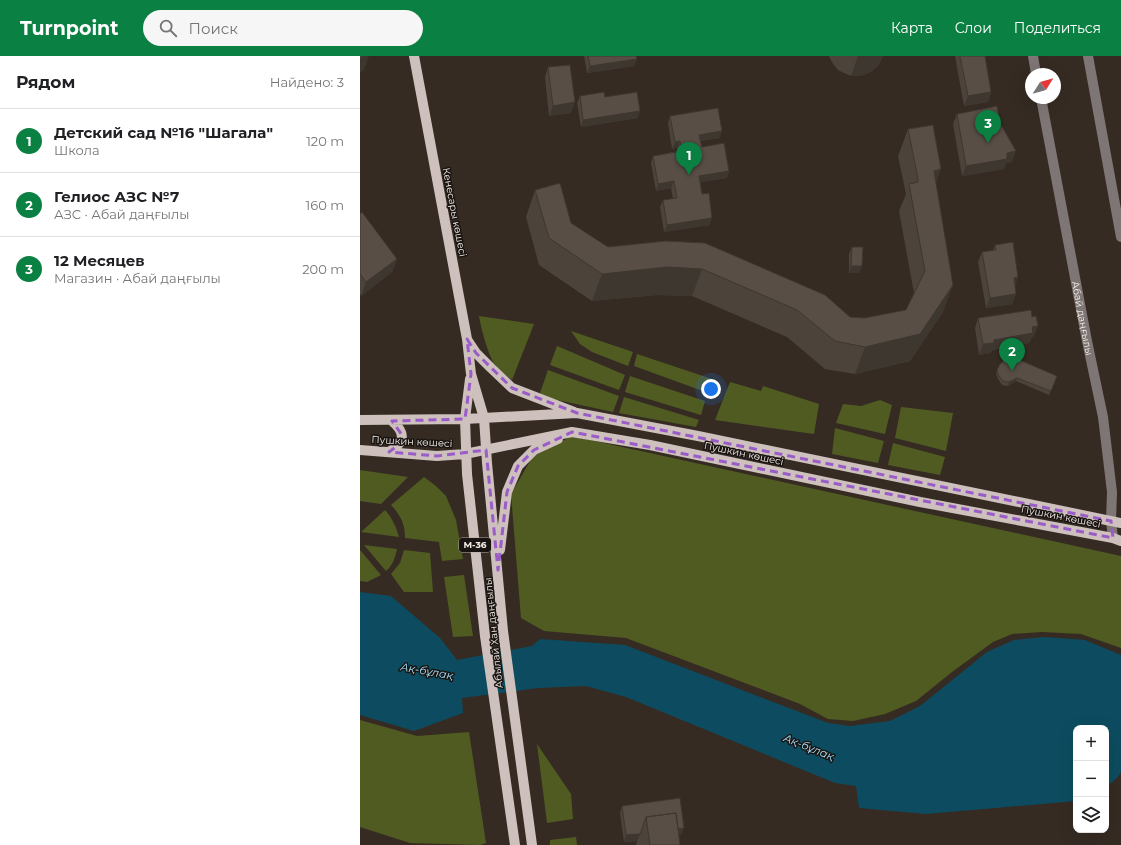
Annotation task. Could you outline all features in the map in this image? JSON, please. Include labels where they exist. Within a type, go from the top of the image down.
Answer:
[{"type":"main road","name":"Кенесары көшесі","points":[[414,56],[467,339],[471,374],[484,418]]},
{"type":"main road","points":[[467,339],[476,353],[512,388],[577,413]]},
{"type":"main road","name":"Кенесары көшесі","points":[[465,419],[471,374]]},
{"type":"main road","name":"Пушкин көшесі","points":[[360,420],[465,419],[577,413],[698,436],[1116,522]]},
{"type":"main road","name":"Абылай Хан даңғылы","points":[[484,418],[503,631],[532,845]]},
{"type":"main road","name":"Абылай Хан даңғылы","points":[[465,419],[465,454],[485,636],[515,845]]},
{"type":"main road","points":[[389,452],[401,443],[402,435],[401,429],[392,420]]},
{"type":"main road","points":[[498,570],[507,492],[518,466],[534,450],[572,432]]},
{"type":"main road","name":"Пушкин көшесі","points":[[360,450],[437,456],[465,454],[572,432],[650,444],[920,502],[1117,540]]},
{"type":"street","points":[[1033,56],[1035,68]]},
{"type":"street","points":[[1088,56],[1121,237]]},
{"type":"street","name":"Абай даңғылы","points":[[1042,104],[1103,417],[1117,540]]},
{"type":"highlighted area","points":[[467,339],[476,353],[512,388],[577,413],[1111,521],[1113,538],[572,432],[534,450],[518,466],[507,492],[498,570],[486,450],[437,456],[389,452],[401,443],[402,435],[392,421],[465,419],[471,374]]},
{"type":"green space","points":[[479,316],[534,324],[512,380],[500,371],[494,364],[486,343]]},
{"type":"green space","points":[[571,331],[633,352],[628,366],[592,352],[580,344]]},
{"type":"green space","points":[[557,346],[625,375],[619,390],[550,365]]},
{"type":"green space","points":[[637,354],[715,380],[711,394],[634,366]]},
{"type":"green space","points":[[548,370],[619,396],[613,412],[539,396]]},
{"type":"green space","points":[[630,376],[705,401],[701,415],[625,392]]},
{"type":"green space","points":[[730,382],[761,391],[763,386],[819,404],[814,434],[715,420]]},
{"type":"green space","points":[[624,397],[699,420],[696,427],[619,413]]},
{"type":"green space","points":[[880,400],[892,405],[885,434],[836,423],[843,404],[861,406]]},
{"type":"green space","points":[[901,407],[953,413],[946,451],[895,438]]},
{"type":"green space","points":[[835,428],[884,441],[878,463],[832,454]]},
{"type":"green space","points":[[572,436],[1121,556],[1121,648],[1081,634],[1042,632],[1012,634],[993,642],[916,701],[885,714],[853,721],[828,719],[800,704],[626,638],[544,631],[521,618],[511,494],[533,456]]},
{"type":"green space","points":[[893,443],[945,457],[940,475],[888,465]]},
{"type":"green space","points":[[360,470],[408,477],[381,504],[360,501]]},
{"type":"green space","points":[[424,477],[446,496],[456,520],[463,559],[442,561],[439,542],[405,538],[402,520],[391,505]]},
{"type":"green space","points":[[385,510],[394,522],[399,537],[361,532]]},
{"type":"green space","points":[[364,545],[397,549],[393,561],[386,571]]},
{"type":"green space","points":[[360,550],[381,575],[367,582],[360,581]]},
{"type":"green space","points":[[404,550],[430,553],[433,592],[404,592],[391,574],[400,563]]},
{"type":"green space","points":[[464,575],[473,636],[453,637],[444,577]]},
{"type":"green space","points":[[360,720],[417,736],[469,732],[486,843],[480,845],[410,843],[360,827]]},
{"type":"green space","points":[[537,744],[571,794],[573,819],[547,823]]},
{"type":"green space","points":[[576,837],[577,845],[550,845],[550,840]]},
{"type":"water","name":"Ақ-бұлақ","points":[[360,592],[391,596],[440,638],[457,660],[532,646],[540,639],[625,645],[828,723],[850,726],[890,721],[920,706],[987,652],[1014,640],[1044,637],[1085,640],[1121,655],[1121,772],[1117,778],[1109,785],[1109,725],[1073,725],[1073,801],[926,814],[859,808],[856,786],[835,783],[626,697],[586,686],[538,688],[462,698],[463,713],[414,731],[360,715]]},
{"type":"building","points":[[588,56],[636,56],[637,59],[590,66]]},
{"type":"building","points":[[960,56],[985,56],[991,92],[968,96]]},
{"type":"building","points":[[570,65],[575,102],[553,106],[548,67]]},
{"type":"building","points":[[604,92],[605,97],[637,92],[640,111],[583,120],[580,96]]},
{"type":"building","points":[[997,106],[1000,123],[1016,151],[1007,153],[1007,159],[966,166],[957,114]]},
{"type":"building","points":[[718,108],[722,131],[699,135],[702,147],[724,143],[729,171],[699,176],[702,194],[709,193],[712,218],[667,225],[663,200],[677,198],[674,181],[658,184],[653,156],[682,151],[680,141],[675,142],[670,116]]},
{"type":"building","points":[[933,125],[941,169],[934,171],[953,285],[920,334],[865,347],[835,341],[797,310],[702,269],[667,267],[602,274],[549,238],[535,190],[560,183],[571,223],[608,247],[666,241],[705,243],[825,295],[850,317],[864,318],[906,310],[925,271],[909,184],[918,182],[918,179],[908,129]]},
{"type":"building","points":[[362,212],[397,259],[366,282],[360,274],[360,214]]},
{"type":"building","points":[[1013,242],[1018,277],[1014,278],[1016,294],[990,298],[982,252],[996,250],[995,245]]},
{"type":"building","points":[[852,247],[863,247],[862,266],[851,266]]},
{"type":"building","points":[[1031,310],[1032,317],[1036,316],[1038,326],[1032,327],[1033,333],[994,340],[994,343],[983,344],[978,318]]},
{"type":"building","points":[[1015,358],[1057,376],[1051,391],[1017,378],[1009,382],[1003,381],[997,370],[1000,364],[1006,359]]},
{"type":"building","points":[[680,798],[684,828],[678,829],[676,813],[646,817],[640,834],[626,835],[622,806]]},
{"type":"building","points":[[676,813],[680,845],[650,845],[646,817]]},
{"type":"place","name":"12 Месяцев","points":[[988,143]]},
{"type":"place","name":"Детский сад №16 \"Шагала\"","points":[[689,175]]},
{"type":"place","name":"Гелиос АЗС №7","points":[[1012,371]]}]
